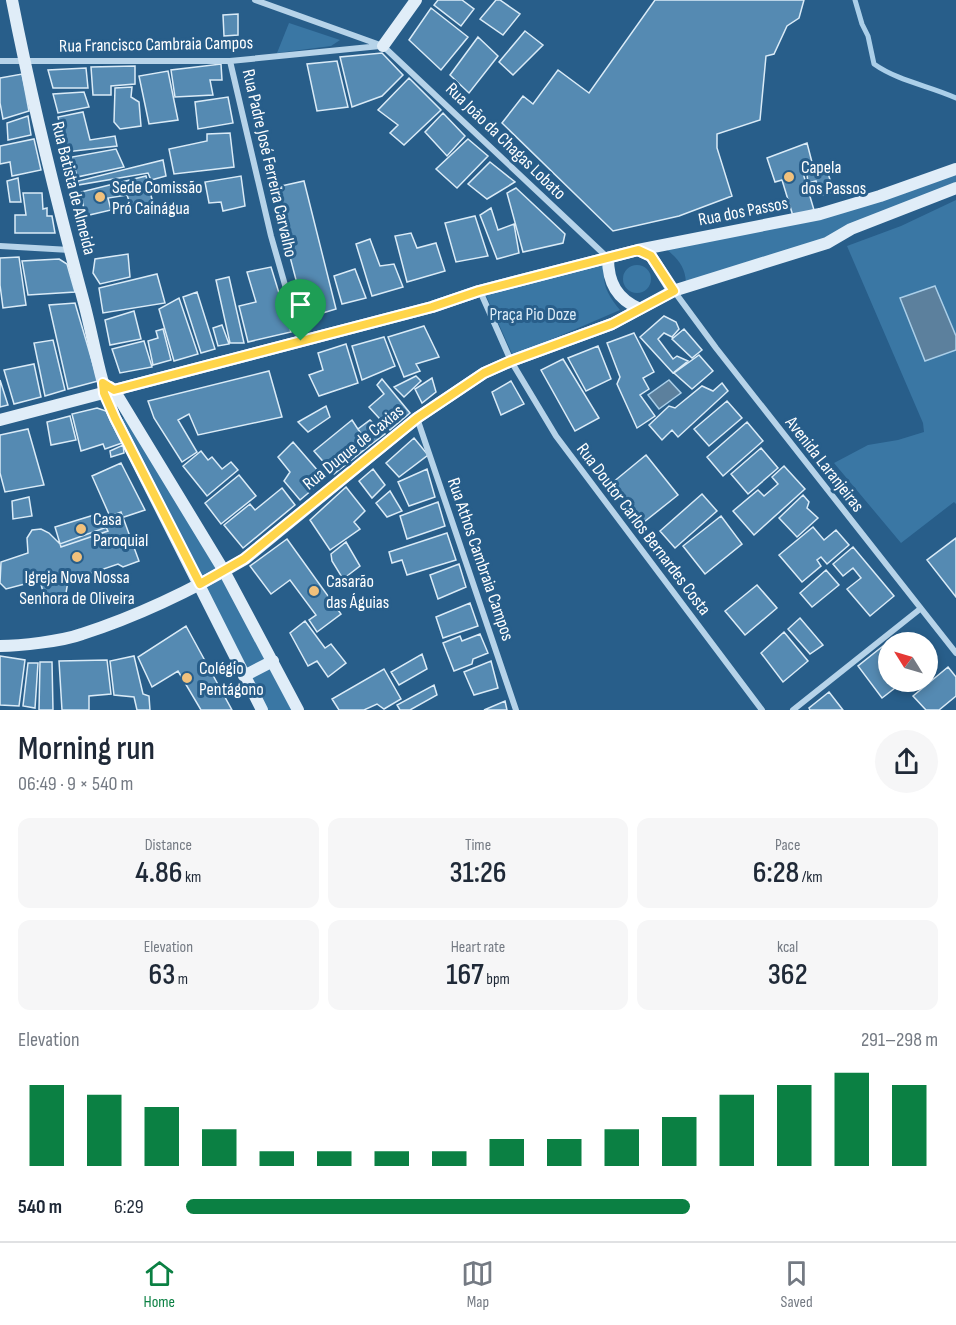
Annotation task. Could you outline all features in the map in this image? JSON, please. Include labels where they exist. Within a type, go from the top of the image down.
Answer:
[{"type":"street","name":"Rua Batista de Almeida","points":[[12,0],[24,60],[70,250],[107,389]]},
{"type":"street","points":[[255,0],[383,46],[416,0]]},
{"type":"street","name":"Rua Francisco Cambraia Campos","points":[[0,61],[230,61],[383,46]]},
{"type":"street","name":"Rua João da Chagas Lobato","points":[[383,46],[608,258]]},
{"type":"street","name":"Rua Padre José Ferreira Carvalho","points":[[230,61],[271,236],[301,341]]},
{"type":"street","name":"Rua dos Passos","points":[[638,250],[820,214],[956,169]]},
{"type":"street","points":[[479,291],[511,361],[612,324],[674,291],[827,243],[851,229],[956,188]]},
{"type":"street","points":[[0,246],[70,250]]},
{"type":"street","points":[[0,420],[107,389],[432,307],[479,291],[638,250],[651,256],[674,291]]},
{"type":"street","points":[[608,258],[608,270],[613,288],[630,305],[640,309]]},
{"type":"street","name":"Avenida Laranjeiras","points":[[674,291],[956,653]]},
{"type":"street","name":"Rua Duque de Caxias","points":[[0,646],[80,635],[200,584],[224,571],[244,559],[417,418],[484,373],[511,361]]},
{"type":"street","name":"Rua Doutor Carlos Bernardes Costa","points":[[511,361],[556,436],[762,710]]},
{"type":"street","points":[[107,389],[224,571],[298,710]]},
{"type":"street","points":[[107,389],[115,418],[261,710]]},
{"type":"street","name":"Rua Athos Cambraia Campos","points":[[417,418],[516,710]]},
{"type":"street","points":[[793,710],[920,609]]},
{"type":"street","points":[[244,676],[273,661]]},
{"type":"green space","points":[[289,23],[340,40],[331,46],[277,53]]},
{"type":"green space","points":[[956,171],[956,185],[829,239],[686,282],[680,263],[665,248],[823,215]]},
{"type":"green space","points":[[956,200],[956,504],[954,502],[901,543],[834,463],[868,445],[898,440],[924,432],[923,423],[847,246],[901,226]]},
{"type":"green space","name":"Praça Pio Doze","points":[[605,265],[606,289],[620,310],[513,356],[485,293]]},
{"type":"green space","name":"Praça Pio Doze","points":[[637,265],[647,269],[651,279],[647,289],[637,293],[627,289],[623,279],[627,269]]},
{"type":"green space","points":[[126,416],[130,417],[298,710],[262,710],[118,423]]},
{"type":"shaded area","points":[[935,286],[956,336],[956,350],[925,361],[900,298]]},
{"type":"shaded area","points":[[669,380],[681,393],[659,409],[648,395]]},
{"type":"building","points":[[438,0],[462,0],[474,9],[461,26],[434,5]]},
{"type":"building","points":[[496,0],[500,0],[520,14],[503,35],[480,19]]},
{"type":"building","points":[[655,0],[804,0],[799,18],[787,26],[774,54],[766,56],[760,120],[717,134],[717,148],[732,196],[679,216],[613,231],[502,123],[523,96],[533,104],[558,70],[589,93]]},
{"type":"building","points":[[431,8],[468,37],[441,70],[409,40]]},
{"type":"building","points":[[238,14],[238,35],[224,36],[223,15]]},
{"type":"building","points":[[525,31],[543,45],[513,75],[499,62]]},
{"type":"building","points":[[478,37],[498,56],[469,93],[450,75]]},
{"type":"building","points":[[382,53],[403,75],[382,96],[352,107],[340,57]]},
{"type":"building","points":[[337,61],[348,107],[317,111],[307,64]]},
{"type":"building","points":[[221,64],[222,80],[210,80],[213,95],[175,97],[171,70]]},
{"type":"building","points":[[135,66],[135,84],[111,86],[111,95],[93,95],[91,67]]},
{"type":"building","points":[[86,68],[88,88],[53,88],[48,70]]},
{"type":"building","points":[[168,71],[178,120],[149,124],[139,76]]},
{"type":"building","points":[[22,74],[29,111],[3,119],[0,103],[0,78]]},
{"type":"building","points":[[409,78],[441,110],[404,145],[390,133],[398,125],[378,110]]},
{"type":"building","points":[[132,87],[131,97],[139,102],[141,126],[120,129],[114,122],[115,88]]},
{"type":"building","points":[[84,92],[89,107],[58,113],[53,94]]},
{"type":"building","points":[[228,97],[233,123],[198,129],[195,102]]},
{"type":"building","points":[[83,112],[90,140],[115,136],[117,146],[66,152],[58,117]]},
{"type":"building","points":[[443,113],[465,136],[447,156],[425,132]]},
{"type":"building","points":[[28,116],[31,135],[8,140],[7,123]]},
{"type":"building","points":[[230,133],[234,167],[174,174],[169,149],[207,141],[207,134]]},
{"type":"building","points":[[34,139],[41,170],[12,176],[10,162],[0,164],[0,146]]},
{"type":"building","points":[[468,139],[488,156],[457,188],[436,169]]},
{"type":"building","name":"Capela dos Passos","points":[[807,143],[814,170],[803,173],[814,210],[793,216],[782,180],[775,182],[767,158]]},
{"type":"building","points":[[116,149],[124,167],[77,177],[72,157]]},
{"type":"building","points":[[163,160],[166,176],[151,180],[148,173],[78,185],[78,181]]},
{"type":"building","points":[[490,162],[515,182],[487,199],[468,184]]},
{"type":"building","points":[[826,167],[834,192],[821,195],[816,181],[808,183],[807,174]]},
{"type":"building","name":"Sede Comissão Pró Cainágua","points":[[146,176],[154,207],[133,212],[127,195],[108,198],[111,210],[85,216],[81,192]]},
{"type":"building","points":[[241,176],[245,206],[223,211],[221,202],[209,203],[205,182]]},
{"type":"building","points":[[18,178],[21,202],[10,202],[7,181]]},
{"type":"building","points":[[304,181],[336,309],[306,318],[272,188]]},
{"type":"building","points":[[516,188],[565,234],[563,243],[523,252],[507,193]]},
{"type":"building","points":[[23,193],[42,193],[43,209],[47,208],[47,216],[52,216],[55,233],[15,233],[15,215],[26,215]]},
{"type":"building","points":[[491,208],[498,230],[514,224],[519,253],[497,259],[480,215]]},
{"type":"building","points":[[475,216],[488,256],[456,262],[445,223]]},
{"type":"building","points":[[411,233],[417,248],[436,243],[445,271],[407,282],[395,236]]},
{"type":"building","points":[[370,239],[380,266],[394,264],[403,287],[372,296],[356,244]]},
{"type":"building","points":[[128,254],[130,277],[100,284],[93,273],[95,259]]},
{"type":"building","points":[[19,257],[26,305],[3,308],[0,258]]},
{"type":"building","points":[[59,259],[67,264],[75,292],[28,295],[22,261]]},
{"type":"building","points":[[271,267],[291,332],[248,342],[239,306],[256,302],[247,272]]},
{"type":"building","points":[[355,269],[366,298],[342,304],[334,276]]},
{"type":"building","points":[[157,274],[165,303],[103,313],[99,288]]},
{"type":"building","points":[[229,277],[244,343],[230,343],[216,280]]},
{"type":"building","points":[[197,292],[215,349],[201,353],[183,297]]},
{"type":"building","points":[[179,298],[198,354],[174,361],[159,309]]},
{"type":"building","points":[[75,303],[98,381],[68,389],[49,305]]},
{"type":"building","points":[[134,311],[141,339],[110,345],[105,320]]},
{"type":"building","points":[[664,316],[676,322],[679,329],[672,337],[664,333],[658,339],[673,359],[677,356],[688,361],[673,373],[640,337]]},
{"type":"building","points":[[222,325],[229,344],[218,346],[213,328]]},
{"type":"building","points":[[424,326],[439,357],[416,364],[420,371],[404,377],[388,337]]},
{"type":"building","points":[[163,329],[171,360],[153,365],[148,341],[158,338],[156,331]]},
{"type":"building","points":[[684,329],[702,350],[692,358],[672,339]]},
{"type":"building","points":[[634,333],[654,372],[643,378],[649,389],[640,395],[655,416],[637,428],[617,384],[620,377],[607,343]]},
{"type":"building","points":[[384,337],[395,366],[362,380],[352,346]]},
{"type":"building","points":[[53,340],[65,390],[45,396],[34,343]]},
{"type":"building","points":[[144,341],[152,367],[120,373],[112,349]]},
{"type":"building","points":[[346,344],[358,383],[319,396],[309,375],[323,370],[318,353]]},
{"type":"building","points":[[598,346],[611,379],[586,391],[568,358]]},
{"type":"building","points":[[699,355],[713,371],[692,389],[674,373]]},
{"type":"building","points":[[563,359],[599,418],[575,431],[541,370]]},
{"type":"building","points":[[34,364],[41,397],[14,404],[4,370]]},
{"type":"building","points":[[269,371],[282,417],[198,435],[189,414],[178,420],[197,452],[182,462],[154,418],[148,401]]},
{"type":"building","points":[[416,376],[421,381],[404,397],[394,387]]},
{"type":"building","points":[[432,378],[436,392],[422,403],[415,389]]},
{"type":"building","points":[[382,379],[410,413],[390,430],[369,407],[384,394],[377,385]]},
{"type":"building","points":[[0,380],[8,405],[0,407]]},
{"type":"building","points":[[511,381],[524,404],[501,415],[492,392]]},
{"type":"building","points":[[722,383],[728,391],[678,437],[672,430],[662,440],[649,425],[669,406],[675,408],[702,386],[713,391]]},
{"type":"building","points":[[727,401],[742,418],[709,446],[694,429]]},
{"type":"building","points":[[326,406],[330,417],[308,432],[298,422]]},
{"type":"building","points":[[97,408],[106,411],[122,443],[105,449],[103,444],[81,451],[72,414]]},
{"type":"building","points":[[70,416],[76,440],[51,445],[47,422]]},
{"type":"building","points":[[352,420],[369,446],[334,474],[314,451]]},
{"type":"building","points":[[370,420],[385,434],[369,446],[358,429]]},
{"type":"building","points":[[747,422],[763,441],[723,476],[707,457]]},
{"type":"building","points":[[28,429],[44,485],[5,492],[0,473],[0,435]]},
{"type":"building","points":[[414,438],[428,455],[399,477],[386,463]]},
{"type":"building","points":[[293,442],[325,479],[300,500],[284,481],[290,472],[278,457]]},
{"type":"building","points":[[123,445],[124,453],[111,457],[110,451]]},
{"type":"building","points":[[761,448],[778,468],[748,494],[731,474]]},
{"type":"building","points":[[201,451],[208,460],[212,457],[222,469],[231,462],[238,470],[207,496],[183,466]]},
{"type":"building","points":[[646,455],[678,495],[644,522],[612,483]]},
{"type":"building","points":[[121,463],[145,510],[112,521],[92,476]]},
{"type":"building","points":[[784,466],[805,489],[754,535],[733,511],[758,490],[764,496],[778,484],[772,477]]},
{"type":"building","points":[[373,469],[385,485],[372,498],[359,481]]},
{"type":"building","points":[[427,469],[435,497],[409,506],[398,482]]},
{"type":"building","points":[[239,475],[256,496],[221,524],[205,503]]},
{"type":"building","points":[[346,487],[365,511],[354,522],[360,529],[330,550],[310,520]]},
{"type":"building","points":[[282,488],[295,505],[243,548],[224,525],[250,504],[255,510]]},
{"type":"building","points":[[390,491],[402,511],[387,517],[376,503]]},
{"type":"building","points":[[702,494],[717,511],[675,548],[660,531]]},
{"type":"building","points":[[803,495],[809,502],[807,508],[818,518],[797,537],[779,518]]},
{"type":"building","points":[[29,497],[32,516],[13,519],[12,501]]},
{"type":"building","points":[[438,502],[445,526],[407,539],[400,516]]},
{"type":"building","name":"Igreja Nova Nossa Senhora de Oliveira","points":[[121,512],[139,561],[123,567],[118,564],[68,581],[66,593],[59,599],[48,597],[43,592],[40,580],[6,589],[0,583],[1,562],[28,553],[27,538],[32,530],[41,529],[49,533],[60,544],[107,527],[104,519]]},
{"type":"building","name":"Casa Paroquial","points":[[94,515],[95,518],[101,517],[108,531],[61,547],[55,527]]},
{"type":"building","points":[[721,516],[742,544],[705,574],[683,546]]},
{"type":"building","points":[[813,527],[824,540],[836,530],[849,545],[827,564],[821,557],[817,560],[821,566],[802,582],[779,555]]},
{"type":"building","points":[[447,533],[456,560],[407,575],[402,560],[392,563],[389,552]]},
{"type":"building","points":[[956,538],[956,597],[927,560]]},
{"type":"building","points":[[287,539],[341,614],[317,632],[309,620],[316,615],[290,580],[271,594],[250,566]]},
{"type":"building","points":[[346,542],[360,566],[343,579],[332,561],[331,554]]},
{"type":"building","points":[[853,547],[894,596],[870,616],[847,589],[861,578],[853,568],[843,576],[833,564]]},
{"type":"building","points":[[459,564],[466,587],[438,599],[430,575]]},
{"type":"building","points":[[826,570],[839,585],[812,607],[800,593]]},
{"type":"building","points":[[757,585],[777,608],[745,635],[725,611]]},
{"type":"building","points":[[470,603],[478,626],[443,638],[436,617]]},
{"type":"building","points":[[800,618],[823,645],[810,654],[788,629]]},
{"type":"building","points":[[305,621],[325,648],[331,644],[346,663],[328,677],[317,661],[308,666],[290,633]]},
{"type":"building","points":[[186,626],[232,710],[201,710],[178,671],[152,687],[138,657]]},
{"type":"building","points":[[784,632],[808,661],[783,682],[761,653]]},
{"type":"building","points":[[480,634],[488,653],[473,659],[472,664],[454,671],[443,643],[460,636],[462,641]]},
{"type":"building","points":[[878,650],[878,692],[890,692],[882,698],[858,666]]},
{"type":"building","points":[[422,654],[427,669],[399,685],[391,672]]},
{"type":"building","points":[[0,656],[25,660],[19,706],[0,705]]},
{"type":"building","points":[[134,656],[143,694],[149,696],[150,710],[137,710],[134,697],[114,695],[110,661]]},
{"type":"building","points":[[107,660],[111,694],[89,696],[89,710],[62,710],[59,661]]},
{"type":"building","points":[[491,661],[498,688],[474,695],[464,672]]},
{"type":"building","points":[[40,662],[52,662],[53,710],[39,710]]},
{"type":"building","points":[[28,663],[38,663],[35,708],[23,706]]},
{"type":"building","points":[[948,667],[956,677],[956,696],[939,710],[926,710],[913,696],[918,692],[938,692],[938,675]]},
{"type":"building","points":[[384,669],[401,699],[384,709],[377,704],[364,710],[339,710],[332,699]]},
{"type":"building","points":[[434,685],[437,695],[410,710],[400,710],[397,705]]},
{"type":"building","points":[[829,692],[843,710],[810,710],[809,708]]},
{"type":"building","points":[[505,701],[507,710],[484,710]]},
{"type":"waterway","points":[[855,0],[868,36],[874,64],[893,75],[956,98]]},
{"type":"place","name":"Capela dos Passos","points":[[789,177]]},
{"type":"place","name":"Sede Comissão Pró Cainágua","points":[[100,197]]},
{"type":"place","name":"Casa Paroquial","points":[[81,529]]},
{"type":"place","name":"Igreja Nova Nossa Senhora de Oliveira","points":[[77,557]]},
{"type":"place","name":"Casarão das Águias","points":[[314,591]]},
{"type":"place","name":"Colégio Pentágono","points":[[187,678]]},
{"type":"route","points":[[638,250],[651,256],[674,291],[612,324],[484,373],[417,418],[244,559],[200,584],[115,418],[104,393],[103,383],[114,390],[301,341],[432,307],[479,291],[638,250]]}]
